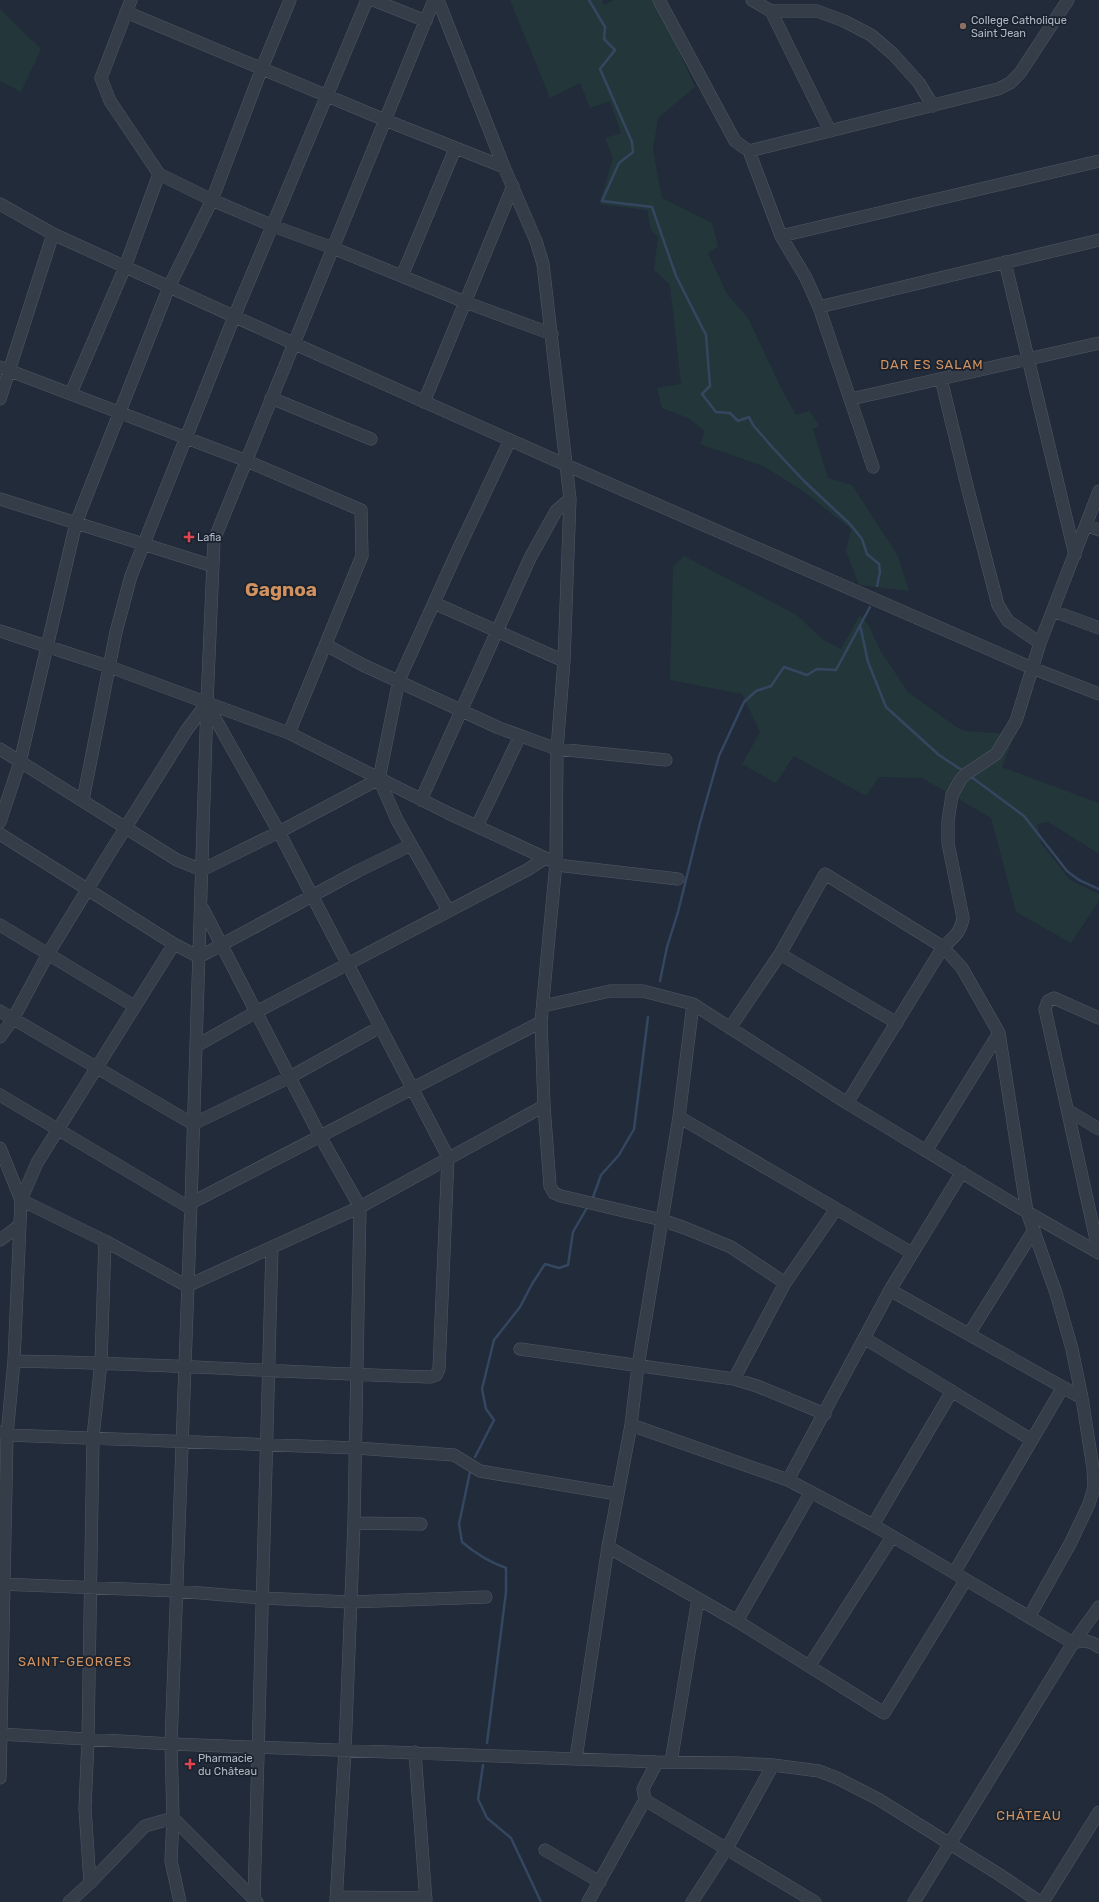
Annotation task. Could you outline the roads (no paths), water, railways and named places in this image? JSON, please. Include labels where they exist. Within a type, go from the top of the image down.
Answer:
[{"type":"street","points":[[131,0],[101,78],[110,101],[159,174],[212,200],[273,226],[332,248],[465,302],[552,334]]},
{"type":"street","points":[[0,822],[20,762],[76,523],[169,287],[212,200],[262,68],[290,0]]},
{"type":"street","points":[[83,800],[125,595],[142,544],[187,438],[234,317],[367,0]]},
{"type":"street","points":[[373,0],[426,21]]},
{"type":"street","points":[[180,1902],[171,1860],[173,1818],[170,1744],[214,540],[434,0]]},
{"type":"street","points":[[438,0],[504,167],[536,240],[543,264],[570,499],[564,661],[557,749],[556,863],[541,1022],[544,1106],[550,1186],[554,1193],[561,1196],[662,1220],[731,1247],[785,1283]]},
{"type":"street","points":[[659,0],[735,140],[748,151],[781,236],[806,278],[819,307],[873,467]]},
{"type":"street","points":[[752,0],[771,11],[817,11],[844,21],[871,35],[893,54],[919,83],[933,106]]},
{"type":"street","points":[[748,151],[998,89],[1010,83],[1020,73],[1068,0]]},
{"type":"street","points":[[771,11],[830,131]]},
{"type":"street","points":[[126,12],[455,149],[504,167]]},
{"type":"street","points":[[402,276],[455,149]]},
{"type":"street","points":[[781,236],[1099,162]]},
{"type":"street","points":[[71,393],[125,267],[159,174]]},
{"type":"street","points":[[424,402],[513,186]]},
{"type":"street","points":[[0,204],[53,234],[424,402],[1032,668],[1099,694]]},
{"type":"street","points":[[0,399],[4,368],[53,234]]},
{"type":"street","points":[[819,307],[1099,240]]},
{"type":"street","points":[[1005,262],[1076,556]]},
{"type":"street","points":[[851,399],[1099,343]]},
{"type":"street","points":[[4,368],[247,461],[361,510],[362,556],[289,732]]},
{"type":"street","points":[[941,379],[998,605],[1008,621],[1040,643]]},
{"type":"street","points":[[271,398],[371,438]]},
{"type":"street","points":[[448,910],[412,844],[397,820],[379,779],[399,680],[510,440]]},
{"type":"street","points":[[847,1103],[943,947],[962,927],[963,918],[948,843],[948,821],[952,796],[961,779],[996,754],[1010,732],[1021,707],[1040,643],[1076,556],[1099,491]]},
{"type":"street","points":[[0,499],[213,566]]},
{"type":"street","points":[[421,800],[498,632],[530,558],[556,511],[570,499]]},
{"type":"street","points":[[1086,526],[1099,530]]},
{"type":"street","points":[[434,603],[564,661]]},
{"type":"street","points":[[1053,611],[1099,628]]},
{"type":"street","points":[[0,631],[110,668],[289,732],[421,800],[544,859],[565,866],[678,879]]},
{"type":"street","points":[[326,645],[363,665],[399,680],[461,710],[520,736],[557,749],[666,760]]},
{"type":"street","points":[[0,1037],[13,1019],[48,954],[88,888],[186,731],[207,703]]},
{"type":"street","points":[[14,1361],[101,1362],[184,1368],[431,1377],[436,1375],[439,1369],[448,1157],[279,832],[207,703]]},
{"type":"street","points":[[477,826],[520,736]]},
{"type":"street","points":[[0,750],[83,800],[177,860],[202,870],[279,832],[379,779]]},
{"type":"street","points":[[0,834],[88,888],[174,944],[199,957]]},
{"type":"street","points":[[199,957],[412,844]]},
{"type":"street","points":[[196,1046],[256,1012],[448,910],[527,870],[544,859]]},
{"type":"street","points":[[730,1028],[780,954],[825,874],[943,947],[962,968],[999,1033],[1027,1212],[1056,1294],[1072,1349],[1082,1398],[1093,1468],[1094,1487],[1080,1525],[1029,1616]]},
{"type":"street","points":[[201,905],[320,1136],[360,1206],[354,1523],[345,1750],[336,1899],[426,1900],[415,1752]]},
{"type":"street","points":[[0,925],[134,1006]]},
{"type":"street","points":[[0,1778],[4,1434],[14,1361],[21,1200],[37,1163],[174,944]]},
{"type":"street","points":[[780,954],[897,1023]]},
{"type":"street","points":[[543,1006],[610,991],[643,990],[692,1004],[847,1103],[1027,1212],[1099,1253]]},
{"type":"street","points":[[1099,1018],[1054,998],[1048,1001],[1045,1009],[1069,1111],[1099,1253]]},
{"type":"street","points":[[576,1758],[608,1547],[631,1425],[638,1366],[679,1118],[692,1004]]},
{"type":"street","points":[[0,1011],[97,1066],[193,1124]]},
{"type":"street","points":[[190,1205],[541,1022]]},
{"type":"street","points":[[193,1124],[290,1078],[380,1027]]},
{"type":"street","points":[[926,1151],[999,1033]]},
{"type":"street","points":[[0,1095],[190,1205]]},
{"type":"street","points":[[187,1286],[360,1206],[544,1106]]},
{"type":"street","points":[[1069,1111],[1099,1129]]},
{"type":"street","points":[[679,1118],[912,1253]]},
{"type":"street","points":[[0,1148],[21,1200],[105,1241],[187,1286]]},
{"type":"street","points":[[788,1480],[825,1414],[890,1290],[962,1172]]},
{"type":"street","points":[[734,1379],[785,1283],[836,1209]]},
{"type":"street","points":[[0,1240],[20,1225]]},
{"type":"street","points":[[969,1334],[1034,1230]]},
{"type":"street","points":[[90,1884],[85,1808],[88,1740],[93,1437],[101,1362],[105,1241]]},
{"type":"street","points":[[256,1901],[258,1746],[272,1248]]},
{"type":"street","points":[[890,1290],[1082,1398]]},
{"type":"street","points":[[864,1338],[1032,1440]]},
{"type":"street","points":[[520,1349],[734,1379],[757,1386],[825,1414]]},
{"type":"street","points":[[954,1573],[1063,1387]]},
{"type":"street","points":[[873,1525],[952,1391]]},
{"type":"street","points":[[631,1425],[788,1480],[873,1525],[965,1581],[1029,1616],[1073,1643],[1089,1641],[1099,1647]]},
{"type":"street","points":[[4,1434],[356,1448],[454,1455],[480,1471],[617,1494]]},
{"type":"street","points":[[737,1621],[811,1492]]},
{"type":"street","points":[[354,1523],[421,1524]]},
{"type":"street","points":[[810,1665],[892,1537]]},
{"type":"street","points":[[608,1547],[737,1621],[810,1665],[884,1713],[965,1581]]},
{"type":"street","points":[[2,1584],[91,1589],[176,1591],[262,1598],[350,1602],[486,1597]]},
{"type":"street","points":[[671,1762],[698,1599]]},
{"type":"street","points":[[914,1902],[1073,1643],[1099,1607]]},
{"type":"street","points":[[0,1734],[170,1744],[258,1746],[657,1762],[738,1763],[773,1765],[819,1771],[836,1778],[878,1800],[1000,1875],[1040,1902]]},
{"type":"street","points":[[588,1902],[645,1800],[643,1789],[657,1762]]},
{"type":"street","points":[[692,1902],[726,1848],[773,1765]]},
{"type":"street","points":[[645,1800],[815,1902]]},
{"type":"street","points":[[1043,1902],[1099,1812]]},
{"type":"street","points":[[69,1902],[90,1884],[145,1826],[173,1818]]},
{"type":"street","points":[[173,1818],[256,1901]]},
{"type":"street","points":[[545,1850],[600,1882]]},
{"type":"waterway","points":[[589,0],[605,27],[604,39],[615,50],[600,69],[632,142],[633,152],[619,163],[602,201],[652,207],[676,276],[706,335],[710,386],[702,394],[716,412],[730,413],[738,421],[749,417],[753,425],[805,482],[850,524],[862,539],[867,554],[879,564],[880,572],[877,586]]},
{"type":"waterway","points":[[660,981],[667,947],[678,912],[700,823],[719,756],[744,702],[756,691],[771,686],[784,667],[807,675],[817,669],[836,670],[870,607]]},
{"type":"waterway","points":[[860,625],[868,662],[886,707],[939,755],[963,771]]},
{"type":"waterway","points":[[970,776],[1024,816],[1067,871],[1079,880],[1099,889]]},
{"type":"waterway","points":[[592,1200],[601,1175],[619,1155],[634,1129],[648,1017]]},
{"type":"waterway","points":[[475,1457],[494,1420],[486,1409],[482,1389],[494,1340],[520,1307],[545,1264],[559,1268],[568,1265],[573,1232],[588,1206]]},
{"type":"waterway","points":[[470,1472],[459,1524],[462,1542],[483,1557],[506,1568],[506,1592],[487,1743]]},
{"type":"waterway","points":[[483,1765],[478,1799],[487,1818],[511,1838],[541,1902]]},
{"type":"place","name":"College Catholique Saint Jean","points":[[963,26]]},
{"type":"place","name":"Lafia","points":[[189,537]]},
{"type":"place","name":"Pharmacie du Château","points":[[190,1764]]},
{"type":"district","name":"DAR ES SALAM","points":[[932,364]]},
{"type":"district","name":"Gagnoa","points":[[281,589]]},
{"type":"district","name":"SAINT-GEORGES","points":[[75,1661]]},
{"type":"district","name":"CHÂTEAU","points":[[1029,1815]]}]
